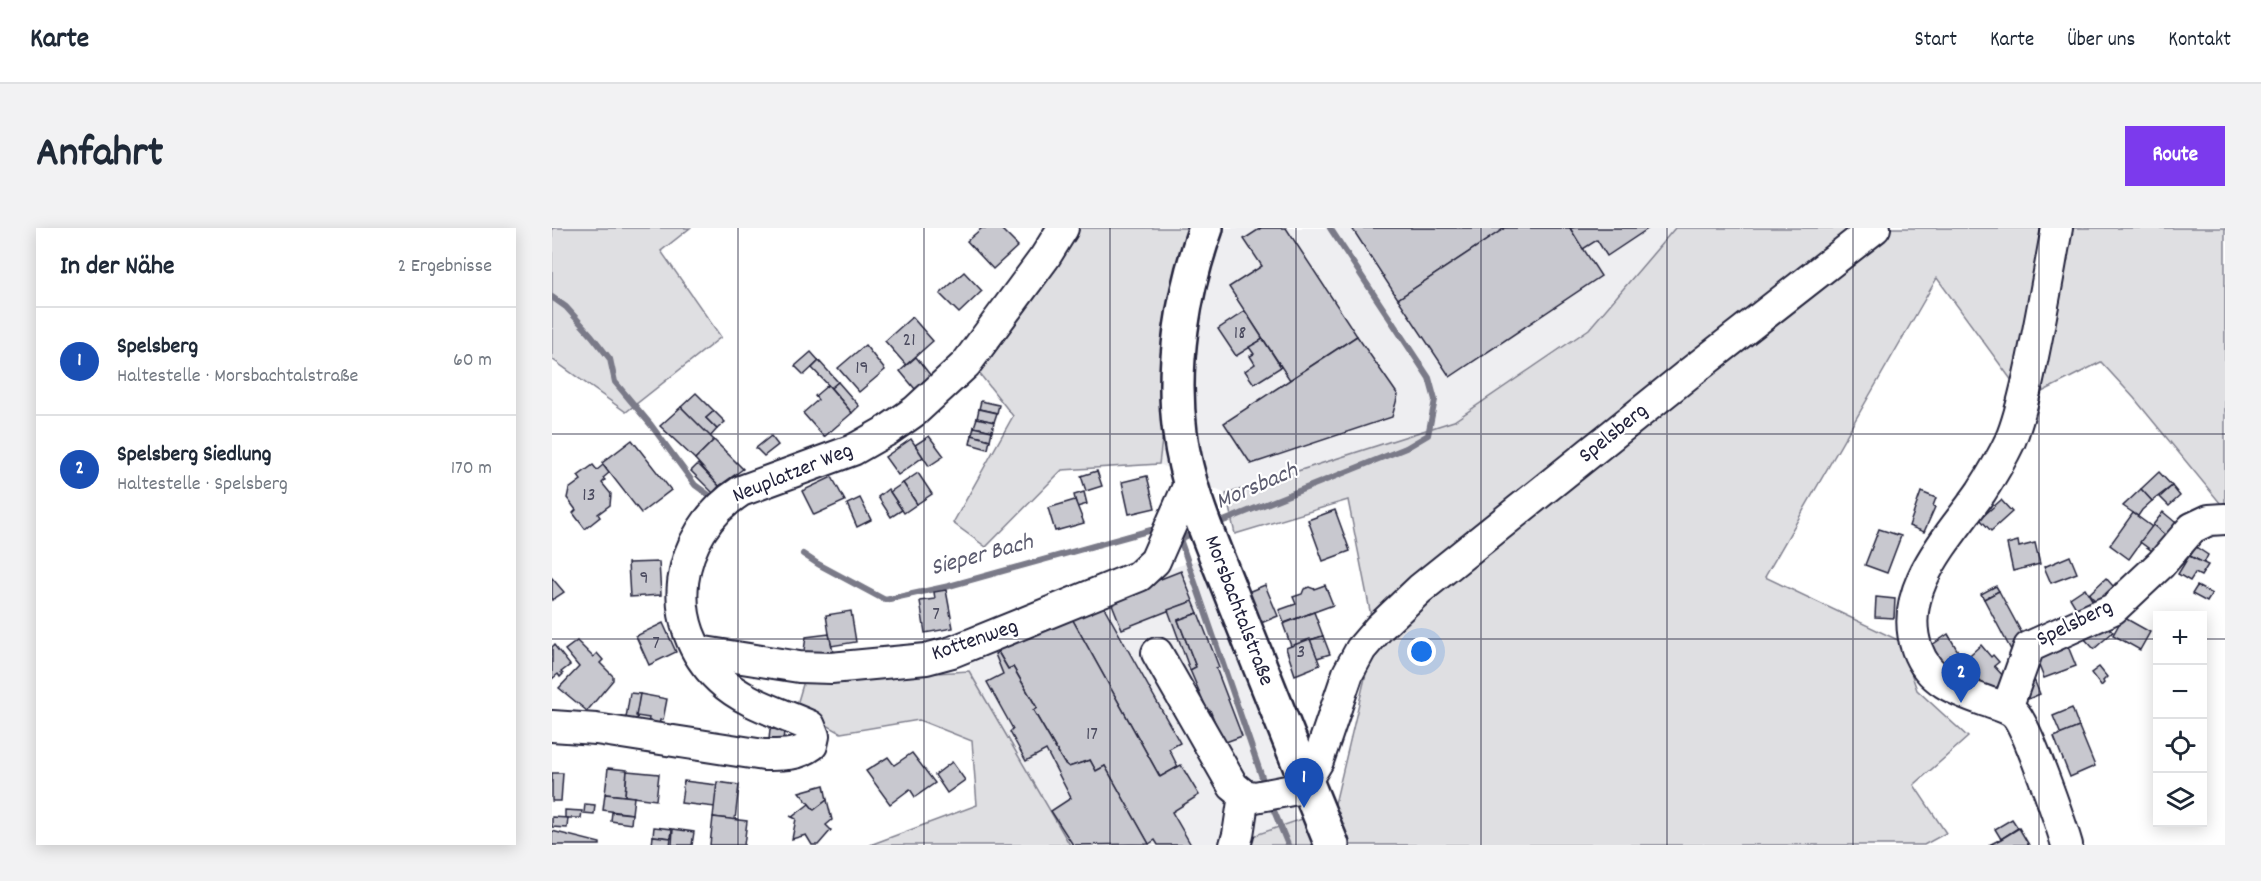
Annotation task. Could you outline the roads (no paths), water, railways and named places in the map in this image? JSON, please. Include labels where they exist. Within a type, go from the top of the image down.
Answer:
[{"type":"main road","name":"Morsbachtalstraße","points":[[1206,228],[1190,282],[1179,354],[1179,431],[1187,474],[1213,546],[1279,791],[1332,845]]},
{"type":"street","name":"Neuplatzer Weg","points":[[555,720],[596,729],[764,755],[804,752],[812,746],[814,736],[810,726],[739,695],[708,668],[698,651],[687,626],[683,608],[682,582],[688,555],[700,530],[713,513],[741,491],[853,450],[915,411],[966,364],[1045,257],[1063,228]]},
{"type":"street","name":"Spelsberg","points":[[1235,845],[1238,835],[1279,791],[1318,761],[1348,673],[1361,650],[1379,628],[1420,589],[1875,228]]},
{"type":"street","points":[[2057,228],[2037,341],[2011,439],[1981,492],[1931,560],[1919,586],[1914,609],[1914,630],[1917,649],[1935,677],[1950,687],[2007,708],[2017,716],[2067,845]]},
{"type":"street","name":"Kottenweg","points":[[698,651],[799,668],[831,668],[926,659],[952,652],[1139,576],[1155,561],[1187,474]]},
{"type":"street","name":"Spelsberg","points":[[2007,708],[2029,647],[2113,609],[2161,564],[2192,528],[2209,520],[2225,519]]},
{"type":"street","points":[[1157,652],[1233,786],[1279,791]]},
{"type":"waterway","name":"Morsbach","points":[[1216,524],[1406,448],[1428,435],[1435,400],[1429,378],[1330,228]]},
{"type":"waterway","name":"Sieper Bach","points":[[552,297],[566,307],[592,336],[610,359],[615,382],[651,425],[695,485],[713,498]]},
{"type":"waterway","name":"Sieper Bach","points":[[803,554],[885,600],[949,586],[1151,530],[1158,532]]},
{"type":"waterway","name":"Morsbach","points":[[1198,531],[1180,539],[1265,786]]},
{"type":"waterway","name":"Morsbach","points":[[1270,801],[1288,845]]},
{"type":"place","name":"Spelsberg Siedlung","points":[[1961,703]]},
{"type":"place","name":"Spelsberg","points":[[1304,808]]}]
